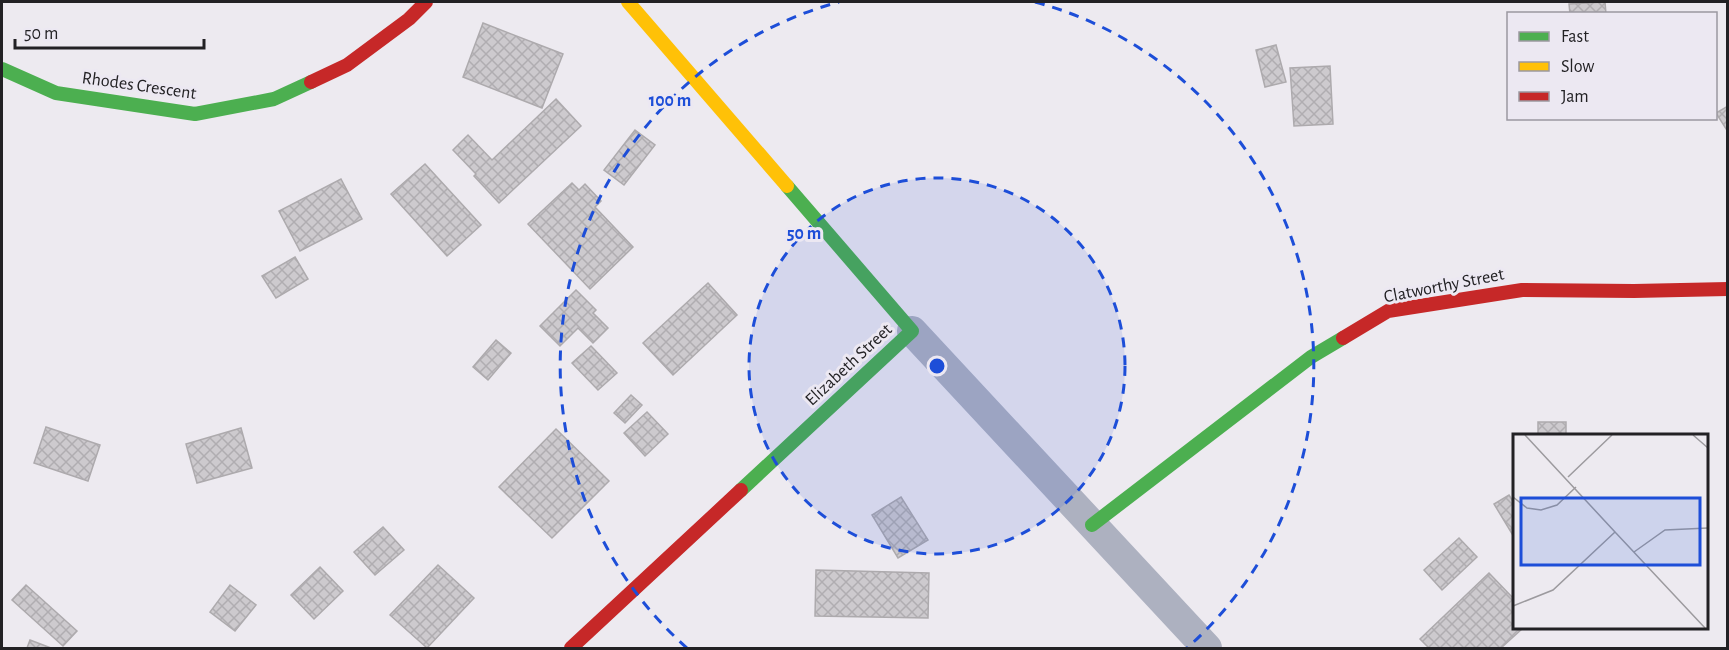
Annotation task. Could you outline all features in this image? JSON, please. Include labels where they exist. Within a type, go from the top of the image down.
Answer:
[{"type":"street","name":"Rhodes Crescent","points":[[2,69],[56,93],[195,114],[274,99],[347,66],[409,19],[426,2]]},
{"type":"street","name":"Elizabeth Street","points":[[571,648],[912,331],[628,2]]},
{"type":"street","name":"Clatworthy Street","points":[[1092,525],[1311,357],[1388,311],[1522,290],[1728,290]]},
{"type":"street","points":[[912,331],[1207,648]]},
{"type":"building","points":[[1605,2],[1606,12],[1570,12],[1569,4]]},
{"type":"building","points":[[483,23],[563,54],[542,108],[463,77]]},
{"type":"building","points":[[1276,45],[1286,82],[1265,87],[1256,50]]},
{"type":"building","points":[[1330,66],[1333,124],[1294,126],[1290,68]]},
{"type":"building","points":[[556,99],[581,126],[499,203],[453,150],[468,135],[492,160]]},
{"type":"building","points":[[1728,106],[1728,132],[1717,115]]},
{"type":"building","points":[[635,130],[655,145],[624,185],[604,170]]},
{"type":"building","points":[[425,164],[481,225],[447,256],[391,194]]},
{"type":"building","points":[[341,179],[362,219],[300,251],[279,211]]},
{"type":"building","points":[[572,183],[579,190],[585,184],[601,201],[595,207],[633,247],[590,289],[528,224]]},
{"type":"building","points":[[295,257],[308,279],[276,298],[262,276]]},
{"type":"building","points":[[708,283],[737,315],[673,375],[643,343]]},
{"type":"building","points":[[576,290],[596,310],[593,313],[608,328],[593,343],[578,328],[560,346],[540,326]]},
{"type":"building","points":[[496,340],[511,353],[488,380],[473,367]]},
{"type":"building","points":[[591,346],[617,373],[598,390],[572,363]]},
{"type":"building","points":[[631,395],[642,405],[625,423],[614,413]]},
{"type":"building","points":[[647,412],[668,434],[645,456],[624,433]]},
{"type":"building","points":[[1538,422],[1566,422],[1566,434],[1538,434]]},
{"type":"building","points":[[46,427],[100,445],[88,481],[34,463]]},
{"type":"building","points":[[241,428],[252,468],[197,483],[186,444]]},
{"type":"building","points":[[556,429],[609,481],[552,538],[499,487]]},
{"type":"building","points":[[1509,495],[1513,501],[1513,535],[1494,504]]},
{"type":"building","points":[[901,497],[928,540],[898,558],[872,515]]},
{"type":"building","points":[[383,527],[404,550],[375,575],[354,552]]},
{"type":"building","points":[[1459,538],[1477,557],[1442,590],[1424,570]]},
{"type":"building","points":[[438,565],[474,598],[427,648],[390,615]]},
{"type":"building","points":[[320,567],[343,591],[314,619],[291,595]]},
{"type":"building","points":[[816,570],[929,573],[928,618],[815,616]]},
{"type":"building","points":[[1489,573],[1513,598],[1513,629],[1522,629],[1501,648],[1429,648],[1420,639]]},
{"type":"building","points":[[26,585],[77,631],[63,646],[12,600]]},
{"type":"building","points":[[230,585],[256,605],[235,631],[210,612]]},
{"type":"building","points":[[30,640],[51,648],[27,648]]},
{"type":"traffic: fast","points":[[2,69],[56,93],[195,114],[274,99],[311,82]]},
{"type":"traffic: fast","points":[[741,490],[912,331],[787,186]]},
{"type":"traffic: fast","points":[[1092,525],[1311,357],[1343,338]]},
{"type":"traffic: slow","points":[[628,2],[787,186]]},
{"type":"traffic: jam","points":[[311,82],[347,65],[409,19],[426,2]]},
{"type":"traffic: jam","points":[[1343,338],[1388,311],[1522,290],[1728,289]]},
{"type":"traffic: jam","points":[[571,648],[741,490]]}]
